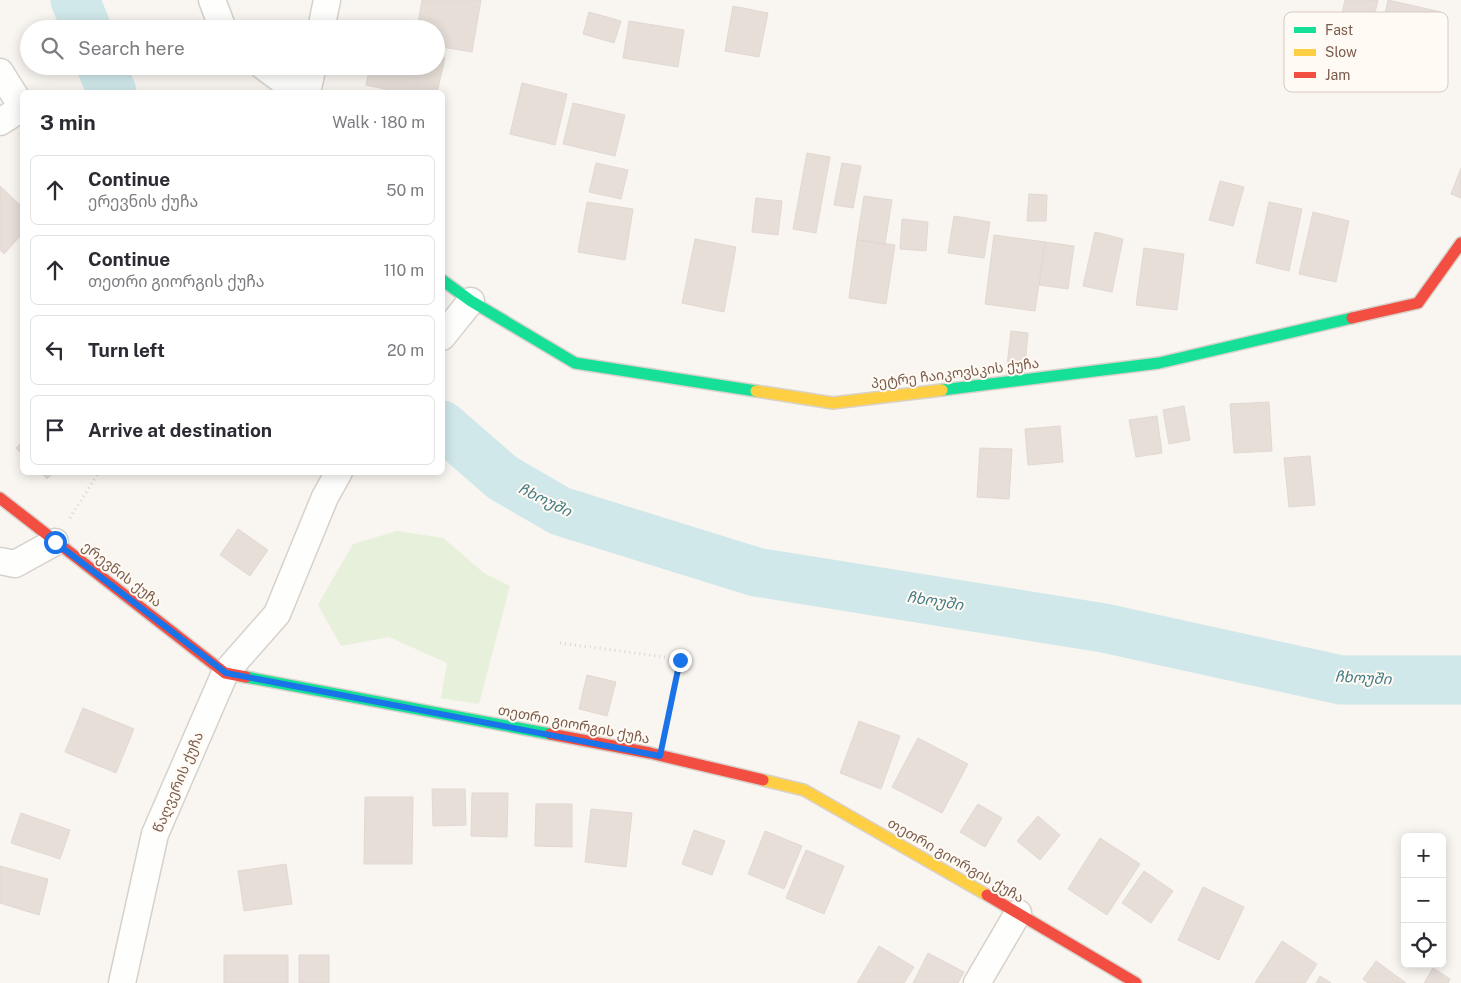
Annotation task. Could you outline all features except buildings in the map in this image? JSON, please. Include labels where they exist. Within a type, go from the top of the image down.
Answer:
[{"type":"street","points":[[212,0],[220,20]]},
{"type":"street","points":[[323,20],[327,0]]},
{"type":"street","points":[[0,72],[20,104]]},
{"type":"street","points":[[275,75],[295,90]]},
{"type":"street","points":[[307,90],[310,75]]},
{"type":"street","points":[[0,122],[20,108]]},
{"type":"street","name":"პეტრე ჩაიკოვსკის ქუჩა","points":[[445,282],[471,302],[575,363],[833,403],[1159,363],[1418,303],[1461,243]]},
{"type":"street","points":[[445,333],[471,302]]},
{"type":"street","name":"წაღვერის ქუჩა","points":[[122,983],[155,834],[226,673],[277,614],[325,498],[337,475]]},
{"type":"street","name":"ერევნის ქუჩა","points":[[0,498],[226,673]]},
{"type":"street","points":[[0,561],[15,564],[55,542]]},
{"type":"street","name":"თეთრი გიორგის ქუჩა","points":[[226,673],[660,756],[804,790],[1136,983]]},
{"type":"street","points":[[977,983],[1018,913]]},
{"type":"path","points":[[55,542],[97,475]]},
{"type":"path","points":[[560,643],[680,660],[660,756]]},
{"type":"green space","points":[[397,531],[443,538],[484,573],[510,586],[479,704],[441,698],[447,663],[389,637],[341,646],[318,605],[353,544]]},
{"type":"waterway","name":"ჩხოუში","points":[[75,0],[83,20]]},
{"type":"waterway","name":"ჩხოუში","points":[[105,75],[111,90]]},
{"type":"waterway","name":"ჩხოუში","points":[[445,428],[503,478],[560,511],[756,572],[1104,628],[1341,680],[1461,680]]},
{"type":"traffic: fast","points":[[445,282],[471,301],[575,363],[756,391]]},
{"type":"traffic: fast","points":[[942,390],[1159,363],[1352,318]]},
{"type":"traffic: fast","points":[[246,677],[550,734]]},
{"type":"traffic: slow","points":[[756,391],[833,403],[942,390]]},
{"type":"traffic: slow","points":[[763,780],[804,790],[987,895]]},
{"type":"traffic: jam","points":[[1352,318],[1418,303],[1461,243]]},
{"type":"traffic: jam","points":[[0,498],[225,673],[246,677]]},
{"type":"traffic: jam","points":[[550,734],[650,753],[763,780]]},
{"type":"traffic: jam","points":[[987,895],[1136,983]]},
{"type":"route","points":[[55,542],[226,673],[660,756],[680,660]]}]
